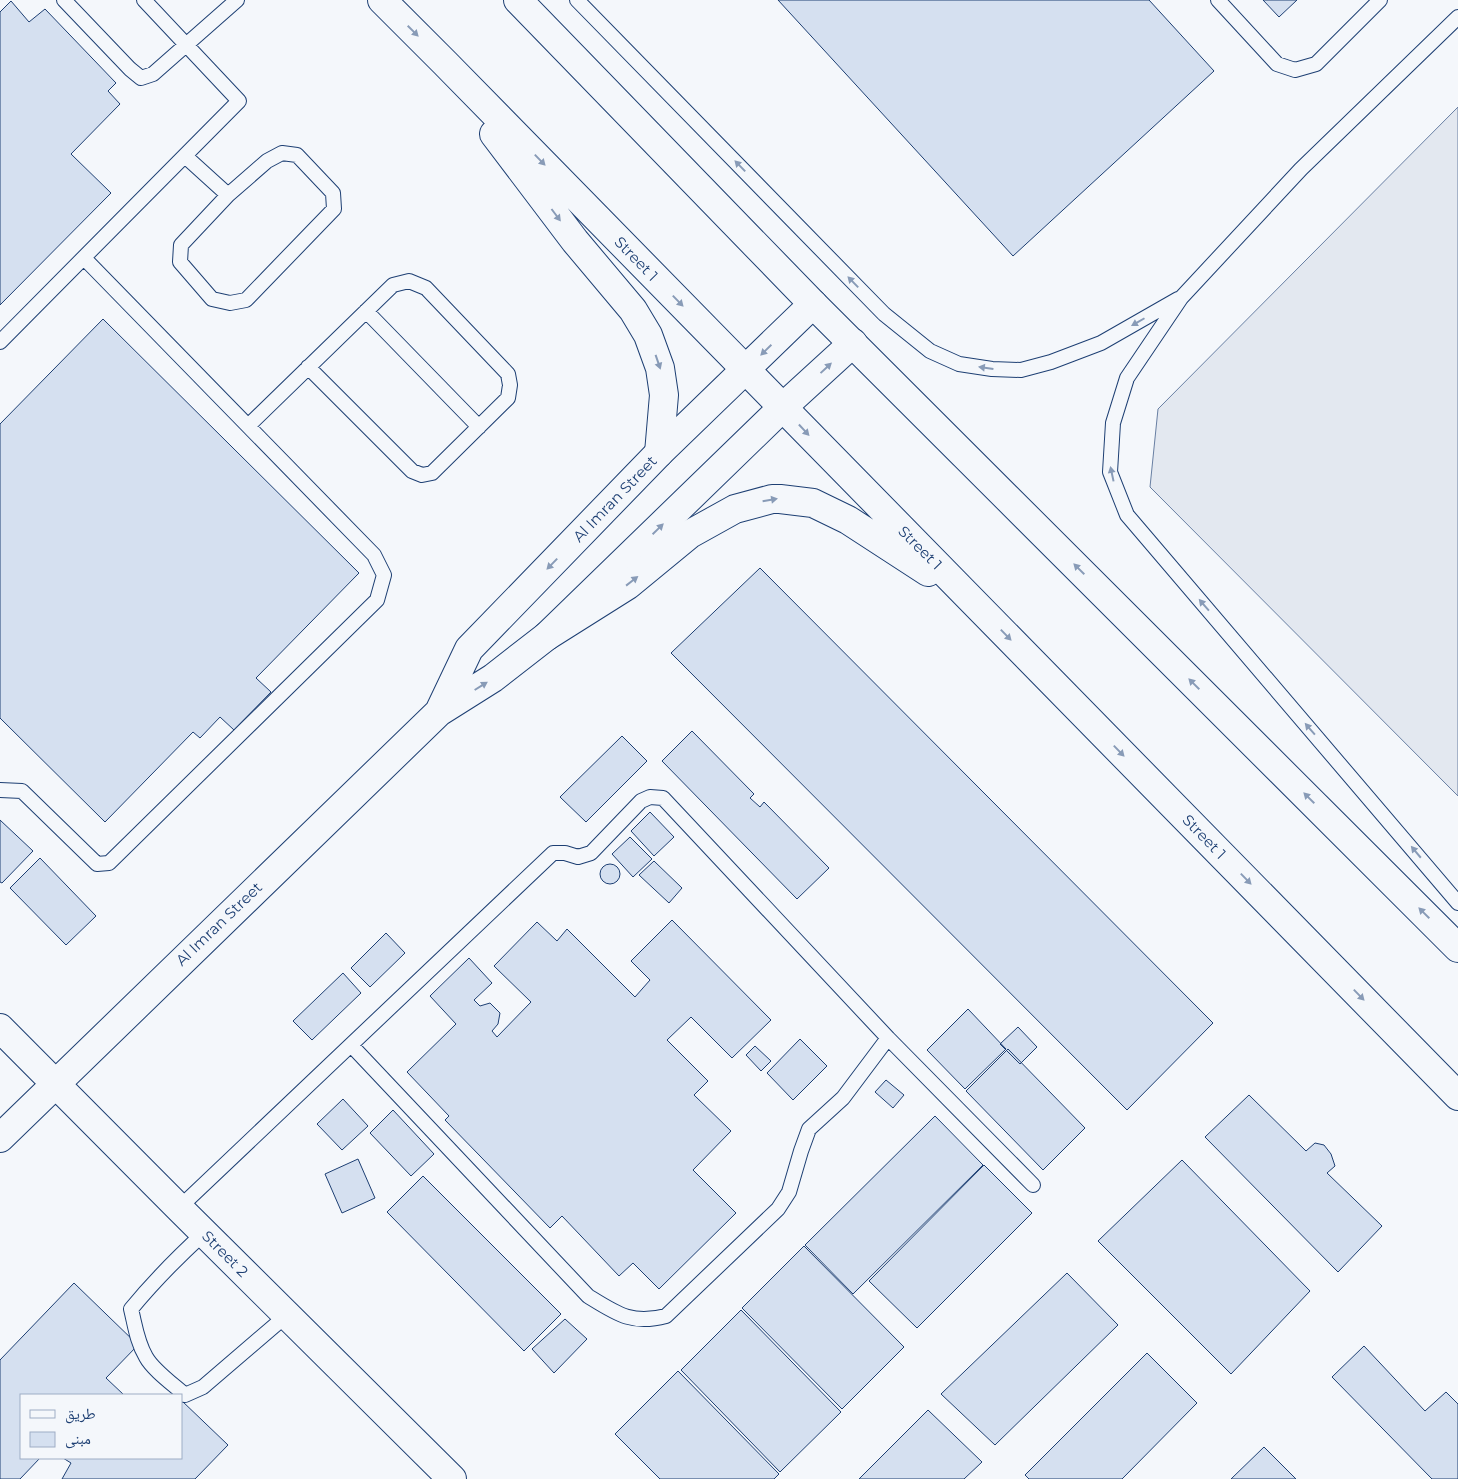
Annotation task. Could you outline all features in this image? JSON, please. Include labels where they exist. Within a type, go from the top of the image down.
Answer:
[{"type":"street","name":"Street 1","points":[[382,0],[445,62],[1458,1096]]},
{"type":"street","points":[[518,0],[853,344],[1458,948]]},
{"type":"street","points":[[445,62],[485,122],[575,241],[633,310],[648,335],[660,368],[664,395],[659,453]]},
{"type":"street","name":"Al Imran Street","points":[[439,712],[469,649],[659,453],[814,304]]},
{"type":"street","name":"Al Imran Street","points":[[0,1138],[439,712],[493,678],[547,636],[783,408],[853,344]]},
{"type":"street","points":[[547,636],[628,585],[690,534],[735,509],[772,499],[813,504],[848,520],[972,600]]},
{"type":"street","name":"Street 2","points":[[0,1028],[452,1479]]},
{"type":"lane","points":[[64,0],[130,70],[141,78],[153,74],[237,0]]},
{"type":"lane","points":[[0,342],[239,102],[144,0]]},
{"type":"lane","points":[[577,0],[884,314],[930,351],[959,364],[992,369],[1020,370],[1051,362],[1101,343],[1181,298]]},
{"type":"lane","points":[[1218,0],[1277,64],[1295,70],[1316,64],[1380,0]]},
{"type":"lane","points":[[1458,17],[1301,169],[1181,298],[1127,378],[1113,423],[1110,472],[1127,515],[1458,903]]},
{"type":"lane","points":[[282,152],[297,155],[327,186],[333,193],[334,209],[246,300],[230,303],[212,299],[180,262],[181,244],[228,195],[267,161],[282,152]]},
{"type":"lane","points":[[185,156],[228,195]]},
{"type":"lane","points":[[0,790],[22,791],[97,864],[110,863],[377,600],[384,575],[374,555],[84,258]]},
{"type":"lane","points":[[248,426],[308,367],[393,285],[409,281],[426,288],[508,374],[510,385],[508,398],[432,473],[422,475],[412,471],[308,367]]},
{"type":"lane","points":[[366,311],[479,427]]},
{"type":"lane","points":[[179,1208],[552,853],[566,853],[578,857],[591,853],[641,801],[650,797],[663,798],[888,1038],[1032,1185]]},
{"type":"lane","points":[[351,1045],[588,1296],[611,1310],[634,1319],[652,1320],[666,1316],[778,1209],[789,1192],[809,1129],[843,1098],[888,1038]]},
{"type":"lane","points":[[204,1233],[166,1269],[131,1309],[137,1338],[146,1359],[165,1378],[185,1395],[203,1387],[287,1315]]},
{"type":"shaded area","points":[[1458,107],[1458,796],[1150,487],[1158,409]]},
{"type":"building","points":[[778,0],[1149,0],[1214,71],[1013,256]]},
{"type":"building","points":[[1263,0],[1297,0],[1279,17]]},
{"type":"building","points":[[11,1],[29,22],[45,9],[116,83],[108,91],[120,104],[71,154],[111,193],[0,305],[0,12]]},
{"type":"building","points":[[103,319],[359,573],[256,678],[271,692],[234,730],[220,717],[200,738],[193,732],[105,822],[0,718],[0,424]]},
{"type":"building","points":[[760,568],[1213,1023],[1127,1110],[671,653]]},
{"type":"building","points":[[692,731],[754,794],[750,798],[760,807],[764,802],[829,868],[797,899],[662,761]]},
{"type":"building","points":[[622,736],[647,761],[586,822],[560,797]]},
{"type":"building","points":[[650,812],[674,837],[654,856],[631,831]]},
{"type":"building","points":[[0,820],[33,851],[2,883],[0,882]]},
{"type":"building","points":[[630,837],[652,859],[633,877],[612,854]]},
{"type":"building","points":[[40,858],[96,916],[66,945],[10,888]]},
{"type":"building","points":[[654,861],[682,888],[669,903],[639,875]]},
{"type":"building","points":[[610,864],[617,867],[620,874],[617,881],[610,884],[603,881],[600,874],[603,867]]},
{"type":"building","points":[[672,920],[771,1020],[732,1058],[691,1017],[667,1040],[708,1081],[694,1095],[731,1131],[693,1170],[736,1213],[659,1289],[633,1263],[619,1276],[562,1216],[550,1228],[445,1120],[449,1116],[407,1072],[456,1024],[430,996],[469,958],[492,983],[474,1000],[480,1006],[490,1003],[500,1013],[498,1024],[492,1031],[497,1037],[531,1002],[494,966],[537,922],[557,941],[567,929],[635,997],[650,980],[631,961]]},
{"type":"building","points":[[386,933],[405,953],[370,987],[351,968]]},
{"type":"building","points":[[343,973],[361,993],[312,1040],[293,1021]]},
{"type":"building","points":[[968,1009],[1006,1049],[965,1089],[927,1050]]},
{"type":"building","points":[[1018,1027],[1037,1047],[1020,1064],[1000,1044]]},
{"type":"building","points":[[800,1039],[827,1066],[793,1100],[767,1073]]},
{"type":"building","points":[[755,1046],[771,1061],[761,1071],[746,1055]]},
{"type":"building","points":[[1008,1049],[1085,1128],[1043,1170],[966,1091]]},
{"type":"building","points":[[886,1080],[904,1095],[893,1108],[875,1092]]},
{"type":"building","points":[[1249,1095],[1306,1151],[1315,1143],[1324,1145],[1331,1154],[1335,1166],[1327,1173],[1382,1226],[1338,1272],[1205,1137]]},
{"type":"building","points":[[343,1099],[368,1126],[342,1150],[317,1124]]},
{"type":"building","points":[[393,1110],[434,1154],[411,1176],[370,1133]]},
{"type":"building","points":[[935,1116],[983,1165],[853,1294],[805,1245]]},
{"type":"building","points":[[358,1159],[375,1198],[342,1213],[325,1174]]},
{"type":"building","points":[[1182,1160],[1310,1291],[1231,1374],[1098,1241]]},
{"type":"building","points":[[984,1165],[1032,1213],[917,1328],[869,1281]]},
{"type":"building","points":[[423,1176],[561,1314],[524,1351],[387,1212]]},
{"type":"building","points":[[804,1246],[904,1347],[842,1409],[742,1308]]},
{"type":"building","points":[[1067,1273],[1118,1325],[995,1445],[941,1394]]},
{"type":"building","points":[[74,1283],[138,1345],[106,1378],[123,1394],[20,1394],[20,1459],[39,1459],[20,1479],[0,1479],[0,1360]]},
{"type":"building","points":[[741,1310],[841,1412],[780,1472],[681,1370]]},
{"type":"building","points":[[565,1319],[587,1339],[554,1373],[532,1349]]},
{"type":"building","points":[[1364,1346],[1425,1411],[1446,1392],[1458,1404],[1458,1479],[1432,1479],[1332,1377]]},
{"type":"building","points":[[1147,1353],[1197,1403],[1122,1479],[1029,1479],[1025,1475]]},
{"type":"building","points":[[678,1371],[779,1474],[774,1479],[660,1479],[615,1434]]},
{"type":"building","points":[[182,1401],[228,1445],[195,1479],[62,1479],[71,1463],[65,1459],[182,1459]]},
{"type":"building","points":[[928,1410],[982,1462],[964,1479],[859,1479]]},
{"type":"building","points":[[1264,1447],[1296,1479],[1231,1479]]}]
